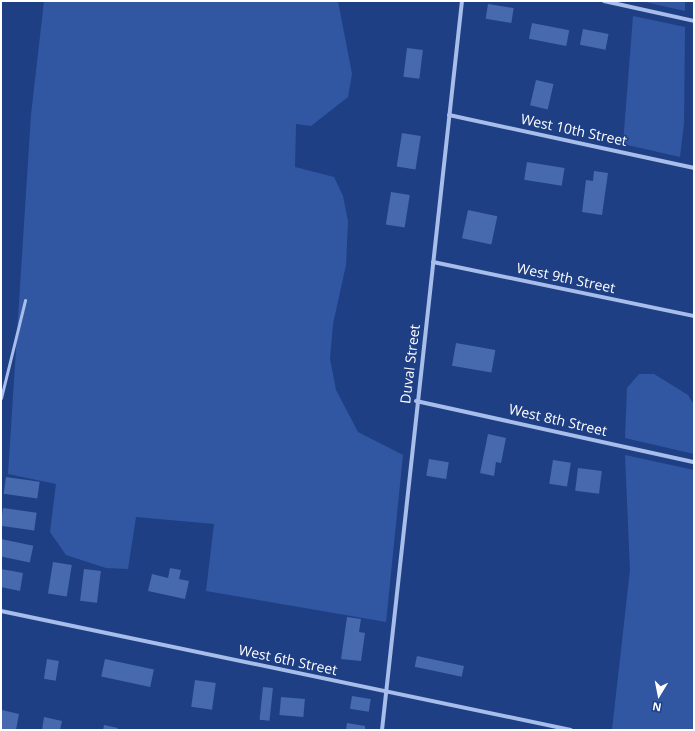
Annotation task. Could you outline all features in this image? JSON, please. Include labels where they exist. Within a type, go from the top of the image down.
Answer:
[{"type":"street","name":"Duval Street","points":[[382,730],[416,401],[462,1]]},
{"type":"street","points":[[604,1],[694,21]]},
{"type":"street","name":"West 10th Street","points":[[449,115],[694,168]]},
{"type":"street","name":"West 9th Street","points":[[433,262],[694,316]]},
{"type":"street","name":"West 8th Street","points":[[416,401],[694,462]]},
{"type":"street","name":"West 6th Street","points":[[1,611],[571,730]]},
{"type":"lane","points":[[1,398],[25,300]]},
{"type":"shaded area","points":[[44,1],[338,1],[352,74],[348,97],[311,126],[296,124],[295,167],[334,177],[343,196],[348,221],[346,265],[333,324],[330,359],[336,390],[358,432],[403,455],[386,622],[206,591],[214,524],[136,517],[128,569],[106,568],[66,555],[50,532],[56,484],[8,474],[31,115]]},
{"type":"shaded area","points":[[641,1],[685,1],[685,11]]},
{"type":"shaded area","points":[[633,16],[685,27],[684,123],[680,157],[623,144]]},
{"type":"shaded area","points":[[639,374],[654,374],[688,395],[694,405],[694,454],[625,438],[627,388]]},
{"type":"shaded area","points":[[625,455],[694,470],[694,730],[612,730],[630,570]]},
{"type":"building","points":[[488,4],[514,8],[511,23],[486,19]]},
{"type":"building","points":[[532,23],[569,30],[566,46],[529,39]]},
{"type":"building","points":[[583,29],[609,34],[605,50],[580,45]]},
{"type":"building","points":[[407,48],[423,50],[419,79],[403,77]]},
{"type":"building","points":[[536,80],[554,84],[548,109],[530,105]]},
{"type":"building","points":[[402,133],[421,136],[415,170],[397,167]]},
{"type":"building","points":[[527,162],[565,168],[562,186],[524,180]]},
{"type":"building","points":[[594,171],[608,173],[602,215],[582,212],[586,180],[593,181]]},
{"type":"building","points":[[391,192],[410,195],[405,228],[386,225]]},
{"type":"building","points":[[468,210],[497,216],[491,245],[462,238]]},
{"type":"building","points":[[456,343],[495,350],[491,373],[452,366]]},
{"type":"building","points":[[488,434],[506,438],[501,463],[496,462],[494,476],[480,473]]},
{"type":"building","points":[[429,459],[449,462],[446,479],[426,476]]},
{"type":"building","points":[[553,460],[571,463],[567,487],[549,484]]},
{"type":"building","points":[[578,468],[602,471],[599,494],[575,491]]},
{"type":"building","points":[[6,477],[40,482],[37,499],[4,494]]},
{"type":"building","points":[[3,508],[37,513],[34,531],[1,526]]},
{"type":"building","points":[[1,539],[33,546],[30,562],[1,556]]},
{"type":"building","points":[[53,562],[72,565],[67,597],[48,594]]},
{"type":"building","points":[[170,568],[181,570],[179,579],[189,581],[185,599],[148,591],[152,574],[168,578]]},
{"type":"building","points":[[1,569],[23,573],[20,591],[1,587]]},
{"type":"building","points":[[84,569],[101,571],[97,603],[80,601]]},
{"type":"building","points":[[347,617],[361,619],[359,632],[365,633],[361,661],[341,659]]},
{"type":"building","points":[[417,656],[464,666],[462,677],[415,667]]},
{"type":"building","points":[[47,659],[59,661],[56,681],[44,679]]},
{"type":"building","points":[[105,659],[154,669],[150,687],[101,677]]},
{"type":"building","points":[[195,680],[216,683],[212,710],[191,707]]},
{"type":"building","points":[[263,687],[273,688],[269,721],[260,720]]},
{"type":"building","points":[[352,696],[371,699],[369,712],[350,709]]},
{"type":"building","points":[[281,697],[305,699],[303,717],[279,715]]},
{"type":"building","points":[[2,710],[19,714],[16,730],[1,730]]},
{"type":"building","points":[[44,717],[62,721],[60,730],[42,730]]},
{"type":"building","points":[[347,723],[365,726],[365,730],[346,730]]},
{"type":"building","points":[[104,725],[118,728],[117,730],[103,730]]}]
